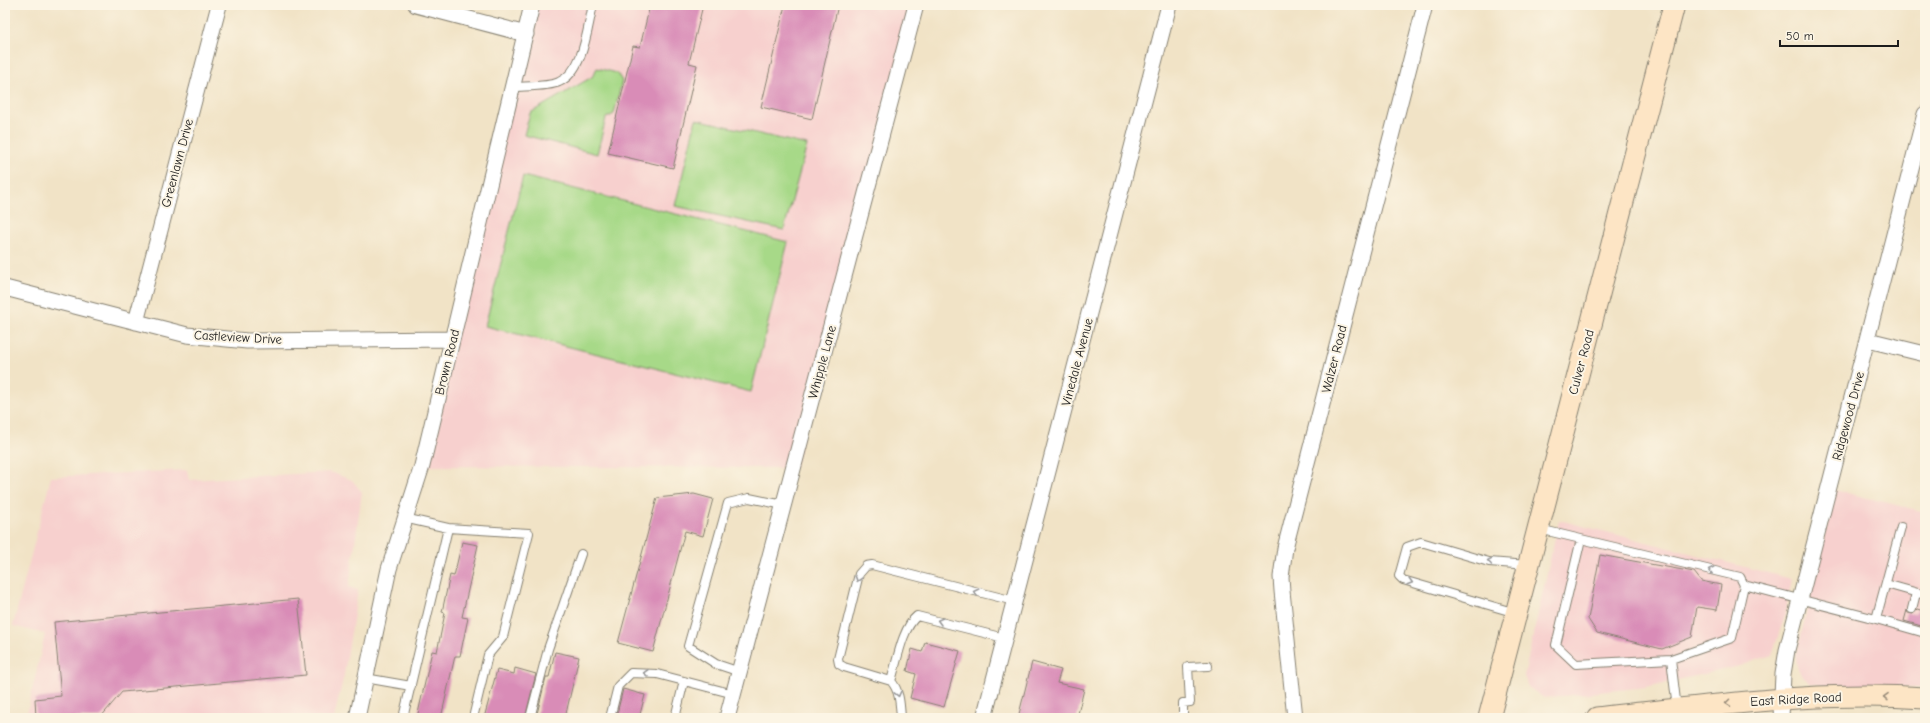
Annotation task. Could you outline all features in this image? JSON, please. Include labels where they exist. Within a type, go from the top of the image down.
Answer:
[{"type":"main road","name":"Culver Road","points":[[1489,718],[1674,5]]},
{"type":"main road","name":"East Ridge Road","points":[[1597,718],[1677,709],[1781,708],[1863,697],[1925,698]]},
{"type":"street","name":"Greenlawn Drive","points":[[136,322],[219,5]]},
{"type":"street","points":[[416,5],[526,34]]},
{"type":"street","name":"Brown Road","points":[[357,718],[389,569],[404,518],[422,466],[532,5]]},
{"type":"street","name":"Whipple Lane","points":[[727,718],[916,5]]},
{"type":"street","name":"Vinedale Avenue","points":[[984,718],[1169,5]]},
{"type":"street","name":"Walzer Road","points":[[1295,718],[1282,591],[1282,563],[1425,5]]},
{"type":"street","name":"Ridgewood Drive","points":[[1781,708],[1784,663],[1925,114]]},
{"type":"street","name":"Castleview Drive","points":[[5,288],[187,335],[247,341],[452,339]]},
{"type":"street","points":[[1868,340],[1925,354]]},
{"type":"lane","points":[[513,87],[558,83],[571,74],[579,62],[593,5]]},
{"type":"lane","points":[[740,672],[716,664],[688,646],[728,503],[749,498],[784,506]]},
{"type":"lane","points":[[404,518],[448,528],[529,533],[503,637],[488,655],[473,718]]},
{"type":"lane","points":[[1876,619],[1901,527]]},
{"type":"lane","points":[[404,718],[448,528]]},
{"type":"lane","points":[[1538,528],[1740,577],[1744,585],[1732,638],[1671,659],[1576,664],[1556,645],[1581,539]]},
{"type":"lane","points":[[1516,614],[1403,580],[1399,576],[1407,547],[1421,542],[1489,562],[1528,565]]},
{"type":"lane","points":[[530,718],[548,649],[581,554]]},
{"type":"lane","points":[[901,718],[899,695],[896,686],[891,681],[844,667],[839,664],[838,659],[859,574],[866,566],[872,565],[1014,601]]},
{"type":"lane","points":[[1886,584],[1925,595]]},
{"type":"lane","points":[[1744,585],[1876,619],[1908,625],[1925,631]]},
{"type":"lane","points":[[1912,609],[1916,593]]},
{"type":"lane","points":[[891,681],[906,631],[911,621],[917,616],[1004,638]]},
{"type":"lane","points":[[1671,659],[1677,709]]},
{"type":"lane","points":[[1184,718],[1183,703],[1190,702],[1188,667],[1208,666]]},
{"type":"lane","points":[[610,718],[618,686],[631,673],[657,674],[734,694]]},
{"type":"lane","points":[[365,678],[411,686]]},
{"type":"lane","points":[[675,718],[684,681]]},
{"type":"shaded area","points":[[530,5],[916,5],[795,468],[422,466]]},
{"type":"shaded area","points":[[187,470],[189,480],[330,472],[352,480],[362,492],[349,587],[358,590],[344,675],[334,718],[26,718],[45,634],[13,626],[51,477]]},
{"type":"shaded area","points":[[1835,490],[1925,512],[1925,687],[1824,686],[1810,683],[1801,675],[1797,666],[1796,657]]},
{"type":"shaded area","points":[[1559,520],[1792,579],[1785,615],[1772,655],[1736,667],[1646,687],[1544,698],[1528,687],[1524,676]]},
{"type":"green space","points":[[597,68],[617,73],[622,81],[614,114],[606,118],[597,154],[524,135],[530,113],[592,77]]},
{"type":"green space","points":[[696,119],[807,145],[784,230],[675,206]]},
{"type":"green space","points":[[523,176],[788,242],[751,392],[485,326]]},
{"type":"building","points":[[650,5],[703,5],[689,63],[697,65],[673,168],[608,153],[633,46],[640,47]]},
{"type":"building","points":[[785,5],[838,5],[812,119],[761,107]]},
{"type":"building","points":[[694,494],[713,499],[703,536],[685,531],[653,652],[618,643],[657,498]]},
{"type":"building","points":[[462,542],[478,545],[462,617],[468,618],[460,656],[455,656],[441,718],[417,718],[432,651],[437,652],[445,613],[442,612],[450,575],[454,576]]},
{"type":"building","points":[[1600,555],[1694,572],[1701,581],[1721,585],[1717,610],[1697,607],[1692,637],[1662,649],[1597,633],[1588,619]]},
{"type":"building","points":[[298,599],[306,675],[122,692],[100,718],[36,718],[35,699],[61,696],[54,622]]},
{"type":"building","points":[[1918,609],[1925,611],[1925,627],[1904,621],[1907,610],[1908,613],[1913,614]]},
{"type":"building","points":[[925,642],[960,651],[944,707],[910,698],[916,674],[907,671],[912,649],[922,652]]},
{"type":"building","points":[[555,652],[579,657],[565,718],[536,718],[546,677],[549,677]]},
{"type":"building","points":[[1032,662],[1061,670],[1057,683],[1084,689],[1077,718],[1018,718]]},
{"type":"building","points":[[515,668],[536,674],[525,718],[484,718],[497,670],[514,674]]},
{"type":"building","points":[[623,689],[645,695],[639,718],[616,718]]}]
